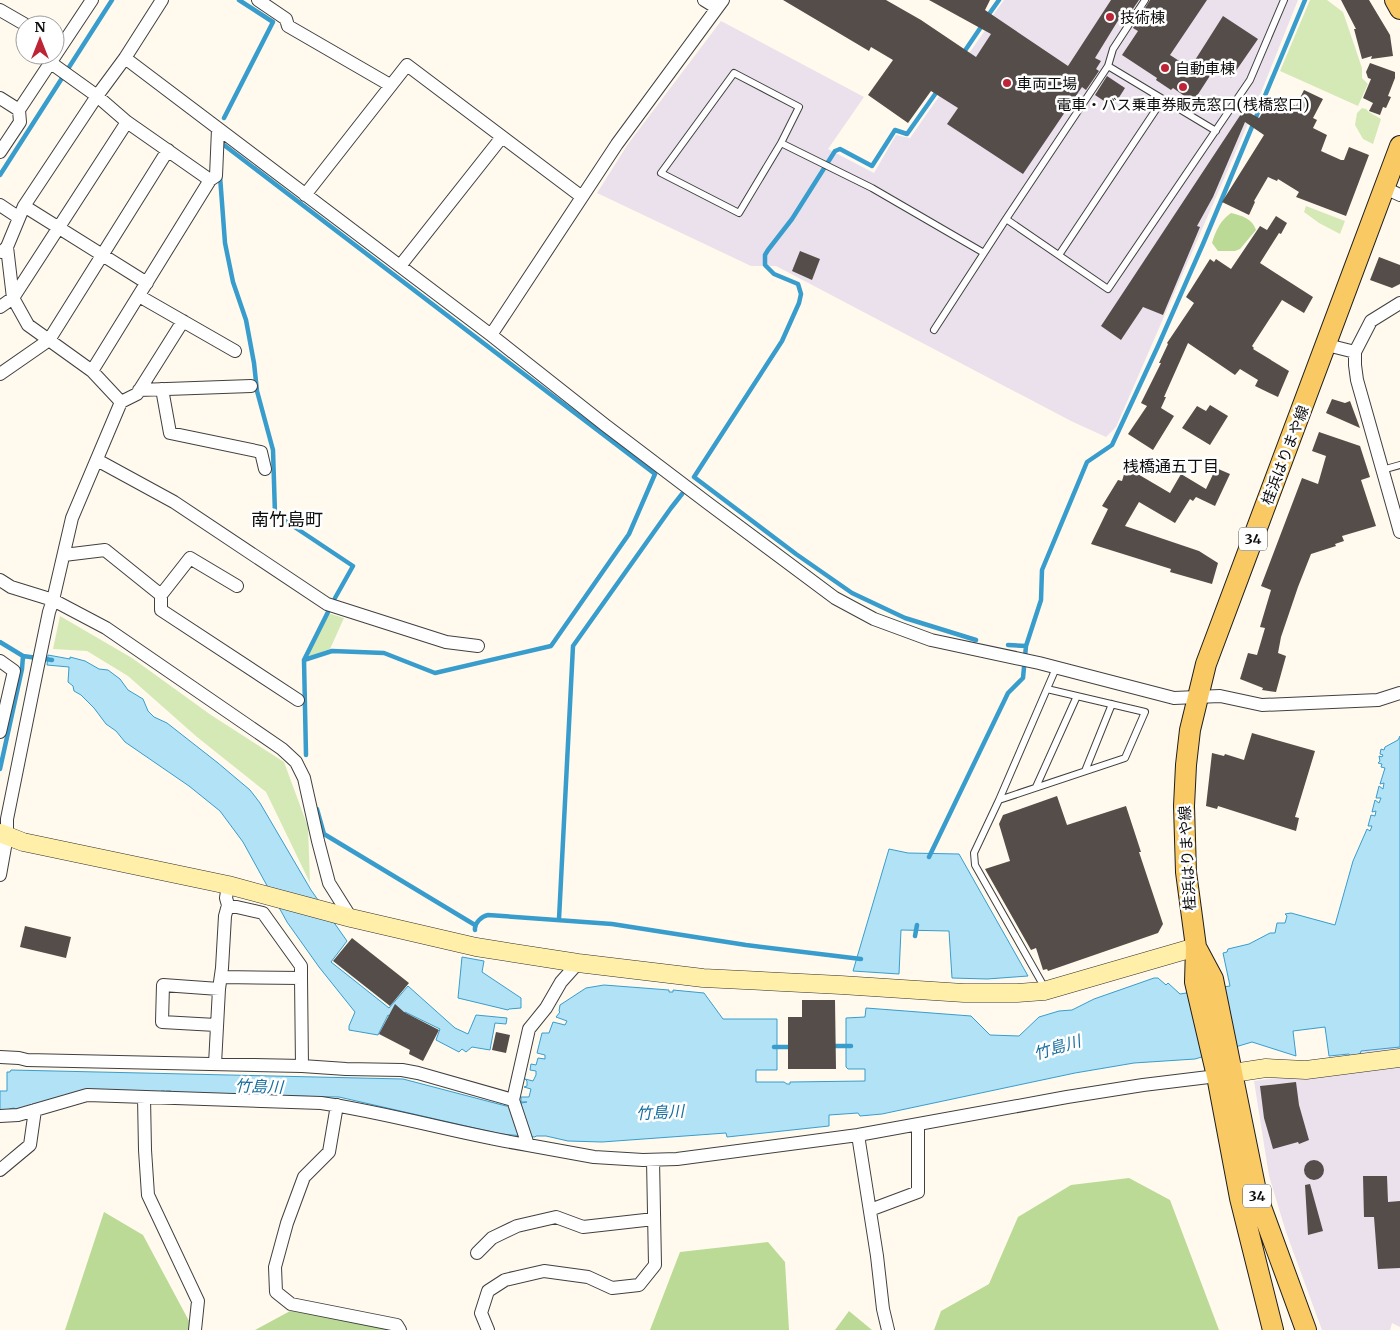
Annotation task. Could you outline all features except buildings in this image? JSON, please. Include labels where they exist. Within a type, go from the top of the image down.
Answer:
[{"type":"main road","points":[[1395,0],[1400,9]]},
{"type":"main road","name":"桂浜はりまや線","points":[[1306,1330],[1257,1196],[1223,1067],[1206,987],[1195,982],[1196,947],[1186,872],[1183,815],[1186,766],[1190,730],[1206,664],[1327,345],[1392,192],[1400,146]]},
{"type":"main road","name":"桂浜はりまや線","points":[[1223,1067],[1240,1198],[1273,1330]]},
{"type":"street","points":[[65,35],[92,0]]},
{"type":"street","points":[[121,402],[92,371],[28,325],[13,298],[3,251],[21,211],[162,0]]},
{"type":"street","points":[[258,0],[286,19],[288,26],[390,86]]},
{"type":"street","points":[[491,335],[617,144],[720,4],[704,0]]},
{"type":"street","points":[[0,10],[15,19]]},
{"type":"street","points":[[125,58],[835,598],[874,619],[931,640],[1038,663],[1174,698],[1220,696],[1262,705],[1378,700],[1400,693]]},
{"type":"street","points":[[305,195],[407,64],[582,197]]},
{"type":"street","points":[[0,152],[20,122],[20,110],[54,65],[97,96],[127,122],[210,180]]},
{"type":"street","points":[[0,98],[20,110]]},
{"type":"street","points":[[0,307],[13,298],[127,122]]},
{"type":"street","points":[[92,371],[210,180],[216,176],[218,129]]},
{"type":"street","points":[[400,266],[502,137]]},
{"type":"street","points":[[0,374],[49,340],[168,150]]},
{"type":"street","points":[[0,205],[21,211],[58,227],[147,283]]},
{"type":"street","points":[[139,296],[235,351]]},
{"type":"street","points":[[1398,307],[1371,321],[1355,352],[1354,365],[1400,532]]},
{"type":"street","points":[[0,875],[3,834],[51,606],[72,518],[121,402],[136,394],[183,321]]},
{"type":"street","points":[[1327,345],[1355,352]]},
{"type":"street","points":[[139,390],[251,386]]},
{"type":"street","points":[[162,389],[170,433],[261,452],[264,469]]},
{"type":"street","points":[[97,460],[174,502],[327,604],[446,642],[478,646]]},
{"type":"street","points":[[64,555],[105,550],[160,595]]},
{"type":"street","points":[[238,586],[190,558],[160,595],[160,610],[298,700]]},
{"type":"street","points":[[0,580],[51,606],[106,628],[282,749],[296,762],[304,778],[329,883],[347,917]]},
{"type":"street","points":[[0,661],[14,671],[0,732]]},
{"type":"street","points":[[3,834],[23,842],[228,885],[347,917],[476,947],[578,963],[704,978],[993,994],[1046,990],[1196,947]]},
{"type":"street","points":[[216,1064],[216,1025],[225,916],[228,905],[226,898],[228,885]]},
{"type":"street","points":[[228,905],[263,914],[301,966],[302,1066]]},
{"type":"street","points":[[527,1143],[514,1103],[530,1029],[562,982],[578,963]]},
{"type":"street","points":[[216,1025],[162,1022],[163,985],[301,978]]},
{"type":"street","points":[[0,1057],[27,1060],[302,1066],[410,1071],[514,1103]]},
{"type":"street","points":[[0,1116],[18,1115],[88,1095],[312,1102],[337,1105],[496,1140],[527,1143],[594,1158],[653,1160],[677,1159],[858,1135],[1143,1085],[1223,1067],[1306,1070],[1400,1058]]},
{"type":"street","points":[[144,1098],[148,1195],[198,1301],[195,1330]]},
{"type":"street","points":[[337,1105],[329,1152],[304,1177],[287,1223],[275,1267],[276,1292],[291,1304],[397,1325],[400,1330]]},
{"type":"street","points":[[0,1170],[30,1145],[35,1110]]},
{"type":"street","points":[[870,1210],[918,1192],[918,1124]]},
{"type":"street","points":[[858,1135],[883,1309],[888,1330]]},
{"type":"street","points":[[488,1330],[481,1313],[488,1291],[505,1280],[544,1271],[588,1277],[612,1288],[639,1285],[655,1265],[653,1160]]},
{"type":"street","points":[[477,1253],[492,1238],[517,1226],[556,1217],[583,1227],[654,1219]]},
{"type":"lane","points":[[934,330],[1108,66],[1113,49],[1145,0]]},
{"type":"lane","points":[[1006,219],[1108,289],[1250,80],[1284,0]]},
{"type":"lane","points":[[1108,66],[1216,131]]},
{"type":"lane","points":[[734,73],[799,107],[781,143],[739,213],[661,173],[734,73]]},
{"type":"lane","points":[[1059,255],[1163,99]]},
{"type":"lane","points":[[781,143],[872,188],[984,254]]},
{"type":"lane","points":[[1382,470],[1400,465]]},
{"type":"lane","points":[[1046,990],[975,865],[974,853],[1056,668]]},
{"type":"lane","points":[[999,800],[1126,758],[1145,712],[1047,689]]},
{"type":"lane","points":[[1036,787],[1077,696]]},
{"type":"lane","points":[[1085,771],[1112,704]]},
{"type":"shaded area","points":[[1004,0],[1298,0],[1256,105],[1116,427],[1106,437],[1071,421],[776,266],[751,266],[597,193],[628,144],[721,21],[864,97],[828,149],[874,173],[896,135],[910,138]]},
{"type":"shaded area","points":[[1400,1010],[1400,1327],[1392,1323],[1390,1330],[1322,1330],[1286,1232],[1269,1176],[1254,1081],[1350,1070],[1363,1029]]},
{"type":"green space","points":[[1310,0],[1327,0],[1343,12],[1362,68],[1362,78],[1368,84],[1358,106],[1280,71]]},
{"type":"green space","points":[[1362,108],[1381,119],[1373,144],[1363,139],[1355,125],[1357,113]]},
{"type":"green space","points":[[1306,206],[1345,221],[1340,234],[1319,223],[1304,212]]},
{"type":"green space","points":[[1231,213],[1249,220],[1256,230],[1240,249],[1235,251],[1218,251],[1212,243],[1221,223]]},
{"type":"green space","points":[[328,613],[344,618],[330,649],[306,657]]},
{"type":"green space","points":[[60,616],[132,658],[211,715],[284,762],[308,827],[310,883],[266,792],[197,737],[128,676],[87,651],[53,649]]},
{"type":"green space","points":[[1129,1178],[1170,1200],[1219,1330],[934,1330],[941,1311],[989,1284],[1018,1217],[1071,1185]]},
{"type":"green space","points":[[104,1212],[143,1235],[189,1321],[190,1330],[65,1330]]},
{"type":"green space","points":[[768,1242],[785,1262],[789,1330],[650,1330],[680,1252]]},
{"type":"green space","points":[[292,1310],[389,1330],[255,1330]]},
{"type":"green space","points":[[849,1311],[872,1330],[835,1330]]},
{"type":"water","points":[[48,655],[70,659],[70,657],[85,661],[99,669],[108,670],[120,679],[128,690],[143,699],[148,711],[154,717],[167,723],[250,790],[260,803],[311,890],[347,941],[331,962],[389,1008],[408,986],[455,1028],[468,1034],[476,1015],[507,1018],[506,1024],[495,1023],[490,1050],[472,1047],[466,1052],[462,1049],[459,1052],[436,1040],[440,1029],[405,1012],[400,1021],[388,1015],[378,1035],[349,1030],[355,1012],[319,967],[287,922],[243,842],[220,811],[189,786],[125,742],[116,731],[106,724],[81,695],[74,691],[73,686],[68,682],[69,667],[47,665]]},
{"type":"water","name":"竹島川","points":[[1400,736],[1400,1047],[1361,1051],[1360,1054],[1350,1056],[1349,1054],[1329,1056],[1325,1027],[1293,1031],[1296,1056],[1252,1042],[1195,1059],[1134,1063],[1075,1073],[882,1114],[860,1116],[858,1113],[829,1115],[829,1126],[727,1137],[726,1133],[602,1142],[568,1141],[546,1136],[501,1134],[339,1097],[171,1094],[171,1091],[166,1091],[165,1093],[165,1091],[161,1091],[160,1093],[88,1090],[17,1110],[14,1108],[9,1109],[8,1112],[0,1111],[0,1091],[7,1091],[7,1072],[11,1070],[403,1079],[506,1106],[521,1105],[521,1103],[527,1102],[521,1102],[521,1097],[529,1097],[531,1089],[524,1087],[527,1086],[525,1079],[533,1081],[536,1075],[536,1071],[530,1070],[531,1064],[536,1065],[538,1058],[545,1059],[545,1055],[537,1053],[542,1033],[549,1033],[553,1022],[565,1025],[567,1021],[556,1017],[560,1012],[560,1005],[586,988],[604,985],[669,990],[669,992],[673,992],[673,990],[704,993],[723,1019],[777,1019],[777,1070],[756,1070],[756,1082],[784,1082],[787,1084],[790,1084],[790,1082],[865,1081],[865,1069],[848,1069],[846,1067],[846,1018],[865,1017],[866,1008],[971,1016],[990,1035],[1019,1036],[1039,1017],[1059,1011],[1072,1010],[1094,999],[1154,978],[1158,978],[1166,985],[1168,983],[1180,994],[1230,986],[1223,953],[1227,952],[1228,949],[1249,944],[1270,933],[1275,933],[1277,923],[1285,923],[1287,916],[1285,914],[1291,913],[1335,925],[1353,861],[1367,829],[1370,831],[1372,826],[1368,826],[1371,815],[1375,816],[1376,811],[1372,812],[1375,800],[1379,803],[1381,798],[1376,798],[1379,786],[1383,789],[1384,783],[1380,784],[1385,768],[1381,767],[1382,764],[1378,763],[1380,761],[1379,756],[1382,757],[1383,755],[1380,754],[1381,749],[1384,750],[1385,747],[1398,740]]},
{"type":"water","points":[[889,849],[908,853],[959,854],[1028,976],[987,979],[952,978],[949,931],[901,930],[899,974],[853,971]]},
{"type":"water","points":[[462,957],[484,961],[482,972],[521,998],[521,1008],[508,1010],[458,998]]},
{"type":"waterway","points":[[0,175],[112,0]]},
{"type":"waterway","points":[[224,118],[273,22],[239,0]]},
{"type":"waterway","points":[[987,17],[999,0]]},
{"type":"waterway","points":[[929,857],[1008,693],[1023,678],[1026,646],[1041,600],[1042,570],[1087,462],[1112,445],[1158,346],[1203,244],[1305,0]]},
{"type":"waterway","points":[[962,55],[983,24]]},
{"type":"waterway","points":[[938,90],[907,134],[895,130],[872,166],[840,149],[835,151],[792,219],[768,250],[765,255],[765,265],[774,274],[798,284],[801,294],[799,303],[782,341],[694,477],[796,554],[852,593],[905,618],[976,640]]},
{"type":"waterway","points":[[220,142],[655,474],[629,534],[551,646],[435,673],[384,653],[332,651],[304,660]]},
{"type":"waterway","points":[[220,176],[225,243],[233,282],[246,320],[257,391],[273,450],[275,514],[353,566],[335,598]]},
{"type":"waterway","points":[[559,919],[573,646],[682,494]]},
{"type":"waterway","points":[[306,755],[304,660],[328,612]]},
{"type":"waterway","points":[[0,642],[23,656],[52,660]]},
{"type":"waterway","points":[[1008,645],[1026,646]]},
{"type":"waterway","points":[[0,769],[22,669],[23,656]]},
{"type":"waterway","points":[[317,809],[324,834],[475,925]]},
{"type":"waterway","points":[[475,930],[479,920],[488,915],[612,924],[746,945],[861,959]]},
{"type":"waterway","points":[[915,936],[917,925]]},
{"type":"waterway","points":[[831,1046],[851,1046]]},
{"type":"waterway","points":[[774,1047],[793,1047]]},
{"type":"place","name":"技術棟","points":[[1110,17]]},
{"type":"place","name":"自動車棟","points":[[1165,68]]},
{"type":"place","name":"車両工場","points":[[1007,83]]},
{"type":"place","name":"電車・バス乗車券販売窓口(桟橋窓口)","points":[[1183,87]]},
{"type":"district","name":"桟橋通五丁目","points":[[1171,466]]},
{"type":"district","name":"南竹島町","points":[[287,519]]}]
